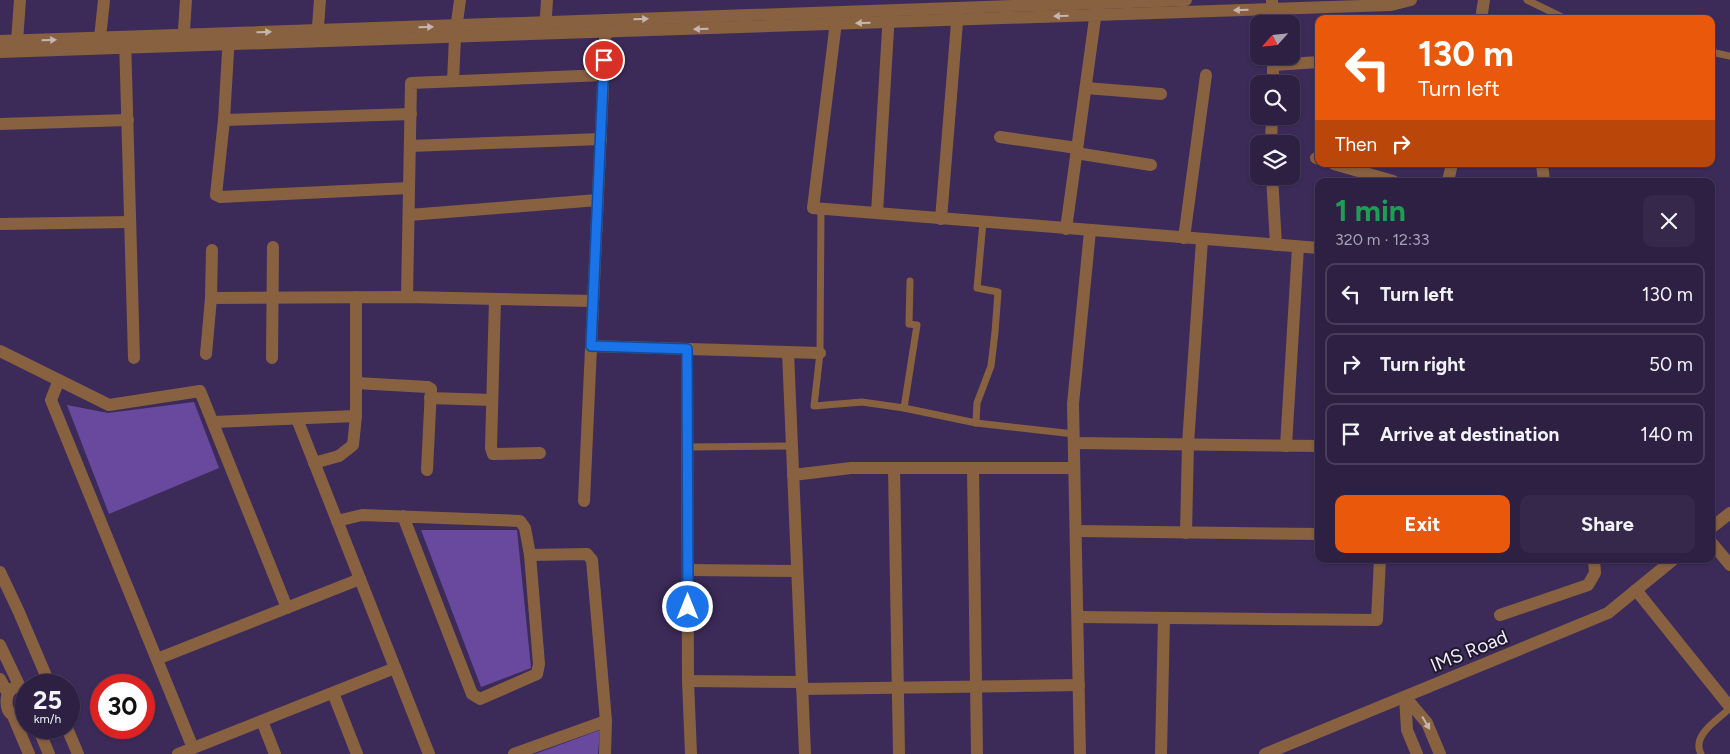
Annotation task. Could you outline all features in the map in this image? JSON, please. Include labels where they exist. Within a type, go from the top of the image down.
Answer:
[{"type":"street","points":[[17,41],[20,0]]},
{"type":"street","points":[[100,38],[104,0]]},
{"type":"street","points":[[183,41],[186,0]]},
{"type":"street","points":[[317,36],[320,0]]},
{"type":"street","points":[[453,81],[460,0]]},
{"type":"street","points":[[545,28],[547,0]]},
{"type":"street","points":[[958,14],[1069,2],[1096,9],[1134,1],[1186,0]]},
{"type":"street","points":[[0,52],[125,42],[1096,9],[1272,4],[1391,5],[1411,0]]},
{"type":"street","points":[[1482,15],[1484,0]]},
{"type":"street","points":[[1066,229],[1096,9]]},
{"type":"street","points":[[941,219],[958,14]]},
{"type":"street","points":[[877,213],[889,16]]},
{"type":"street","points":[[837,18],[813,208],[1315,248]]},
{"type":"street","points":[[584,501],[606,26]]},
{"type":"street","points":[[0,41],[100,38],[125,42]]},
{"type":"street","points":[[228,39],[224,120],[216,195],[220,197],[409,188]]},
{"type":"street","points":[[125,42],[134,358]]},
{"type":"street","points":[[1300,61],[1315,62]]},
{"type":"street","points":[[407,297],[411,83],[604,75]]},
{"type":"street","points":[[1184,238],[1206,75]]},
{"type":"street","points":[[1086,88],[1161,94]]},
{"type":"street","points":[[224,120],[411,114]]},
{"type":"street","points":[[0,124],[128,120]]},
{"type":"street","points":[[1000,137],[1151,165]]},
{"type":"street","points":[[410,146],[601,139]]},
{"type":"street","points":[[1354,167],[1373,170],[1388,178]]},
{"type":"street","points":[[1273,185],[1276,245]]},
{"type":"street","points":[[409,215],[598,200]]},
{"type":"street","points":[[0,224],[130,222]]},
{"type":"street","points":[[1080,754],[1073,404],[1090,231]]},
{"type":"street","points":[[1186,533],[1188,444],[1202,240]]},
{"type":"street","points":[[1286,446],[1298,247]]},
{"type":"street","points":[[272,248],[272,358]]},
{"type":"street","points":[[206,354],[211,298],[212,250]]},
{"type":"street","points":[[314,463],[339,456],[354,445],[356,416],[356,297]]},
{"type":"street","points":[[211,298],[407,297],[593,301]]},
{"type":"street","points":[[496,299],[491,448],[493,454],[540,453]]},
{"type":"street","points":[[591,346],[820,353]]},
{"type":"street","points":[[687,349],[688,681],[691,754]]},
{"type":"street","points":[[0,351],[109,405],[200,391],[287,608]]},
{"type":"street","points":[[788,352],[805,754]]},
{"type":"street","points":[[59,380],[51,400],[193,748]]},
{"type":"street","points":[[356,383],[428,387],[431,389],[427,470]]},
{"type":"street","points":[[430,398],[492,400]]},
{"type":"street","points":[[213,422],[356,416]]},
{"type":"street","points":[[297,419],[429,754]]},
{"type":"street","points":[[1074,439],[1188,444],[1315,446]]},
{"type":"street","points":[[793,475],[851,468],[1074,468]]},
{"type":"street","points":[[894,468],[899,754]]},
{"type":"street","points":[[974,468],[977,754]]},
{"type":"street","points":[[1715,525],[1730,513]]},
{"type":"street","points":[[337,521],[362,515],[403,516],[520,521],[526,528],[530,555],[539,664],[537,674],[480,699],[472,694],[403,516]]},
{"type":"street","points":[[1076,531],[1315,534]]},
{"type":"street","points":[[1715,547],[1730,565]]},
{"type":"street","points":[[530,555],[587,554],[592,560],[606,721],[605,754]]},
{"type":"street","points":[[1078,617],[1377,620],[1380,563]]},
{"type":"street","points":[[1500,615],[1588,585],[1595,573],[1594,563]]},
{"type":"street","name":"IMS Road","points":[[1265,754],[1608,613],[1669,563]]},
{"type":"street","points":[[688,570],[797,571]]},
{"type":"street","points":[[0,572],[45,674]]},
{"type":"street","points":[[158,659],[360,579]]},
{"type":"street","points":[[1636,590],[1730,707]]},
{"type":"street","points":[[1161,754],[1164,618]]},
{"type":"street","points":[[0,645],[16,674]]},
{"type":"street","points":[[178,754],[395,668]]},
{"type":"street","points":[[0,679],[4,706],[12,715],[29,754]]},
{"type":"street","points":[[688,681],[898,688],[1079,685]]},
{"type":"street","points":[[4,696],[15,687]]},
{"type":"street","points":[[333,693],[357,754]]},
{"type":"street","points":[[1405,697],[1406,730],[1417,754]]},
{"type":"street","points":[[1405,697],[1427,723],[1440,754]]},
{"type":"street","points":[[262,721],[275,754]]},
{"type":"street","points":[[514,754],[606,721]]},
{"type":"street","points":[[43,739],[49,754]]},
{"type":"street","points":[[72,739],[78,754]]},
{"type":"lane","points":[[1526,0],[1558,15]]},
{"type":"lane","points":[[1715,53],[1730,56]]},
{"type":"lane","points":[[821,209],[820,353],[814,406],[862,402],[904,408],[976,424],[1074,439]]},
{"type":"lane","points":[[976,424],[977,403],[990,366],[996,332],[998,292],[977,288],[983,222]]},
{"type":"lane","points":[[904,408],[918,326],[909,324],[910,281]]},
{"type":"lane","points":[[688,447],[792,446]]},
{"type":"lane","points":[[1701,754],[1698,744],[1700,736],[1730,707]]},
{"type":"shaded area","points":[[194,402],[219,468],[109,514],[67,405],[108,413]]},
{"type":"shaded area","points":[[421,530],[517,530],[531,668],[481,687]]},
{"type":"shaded area","points":[[600,730],[598,754],[535,754]]},
{"type":"route","points":[[604,60],[591,346],[687,349],[688,607]]}]
